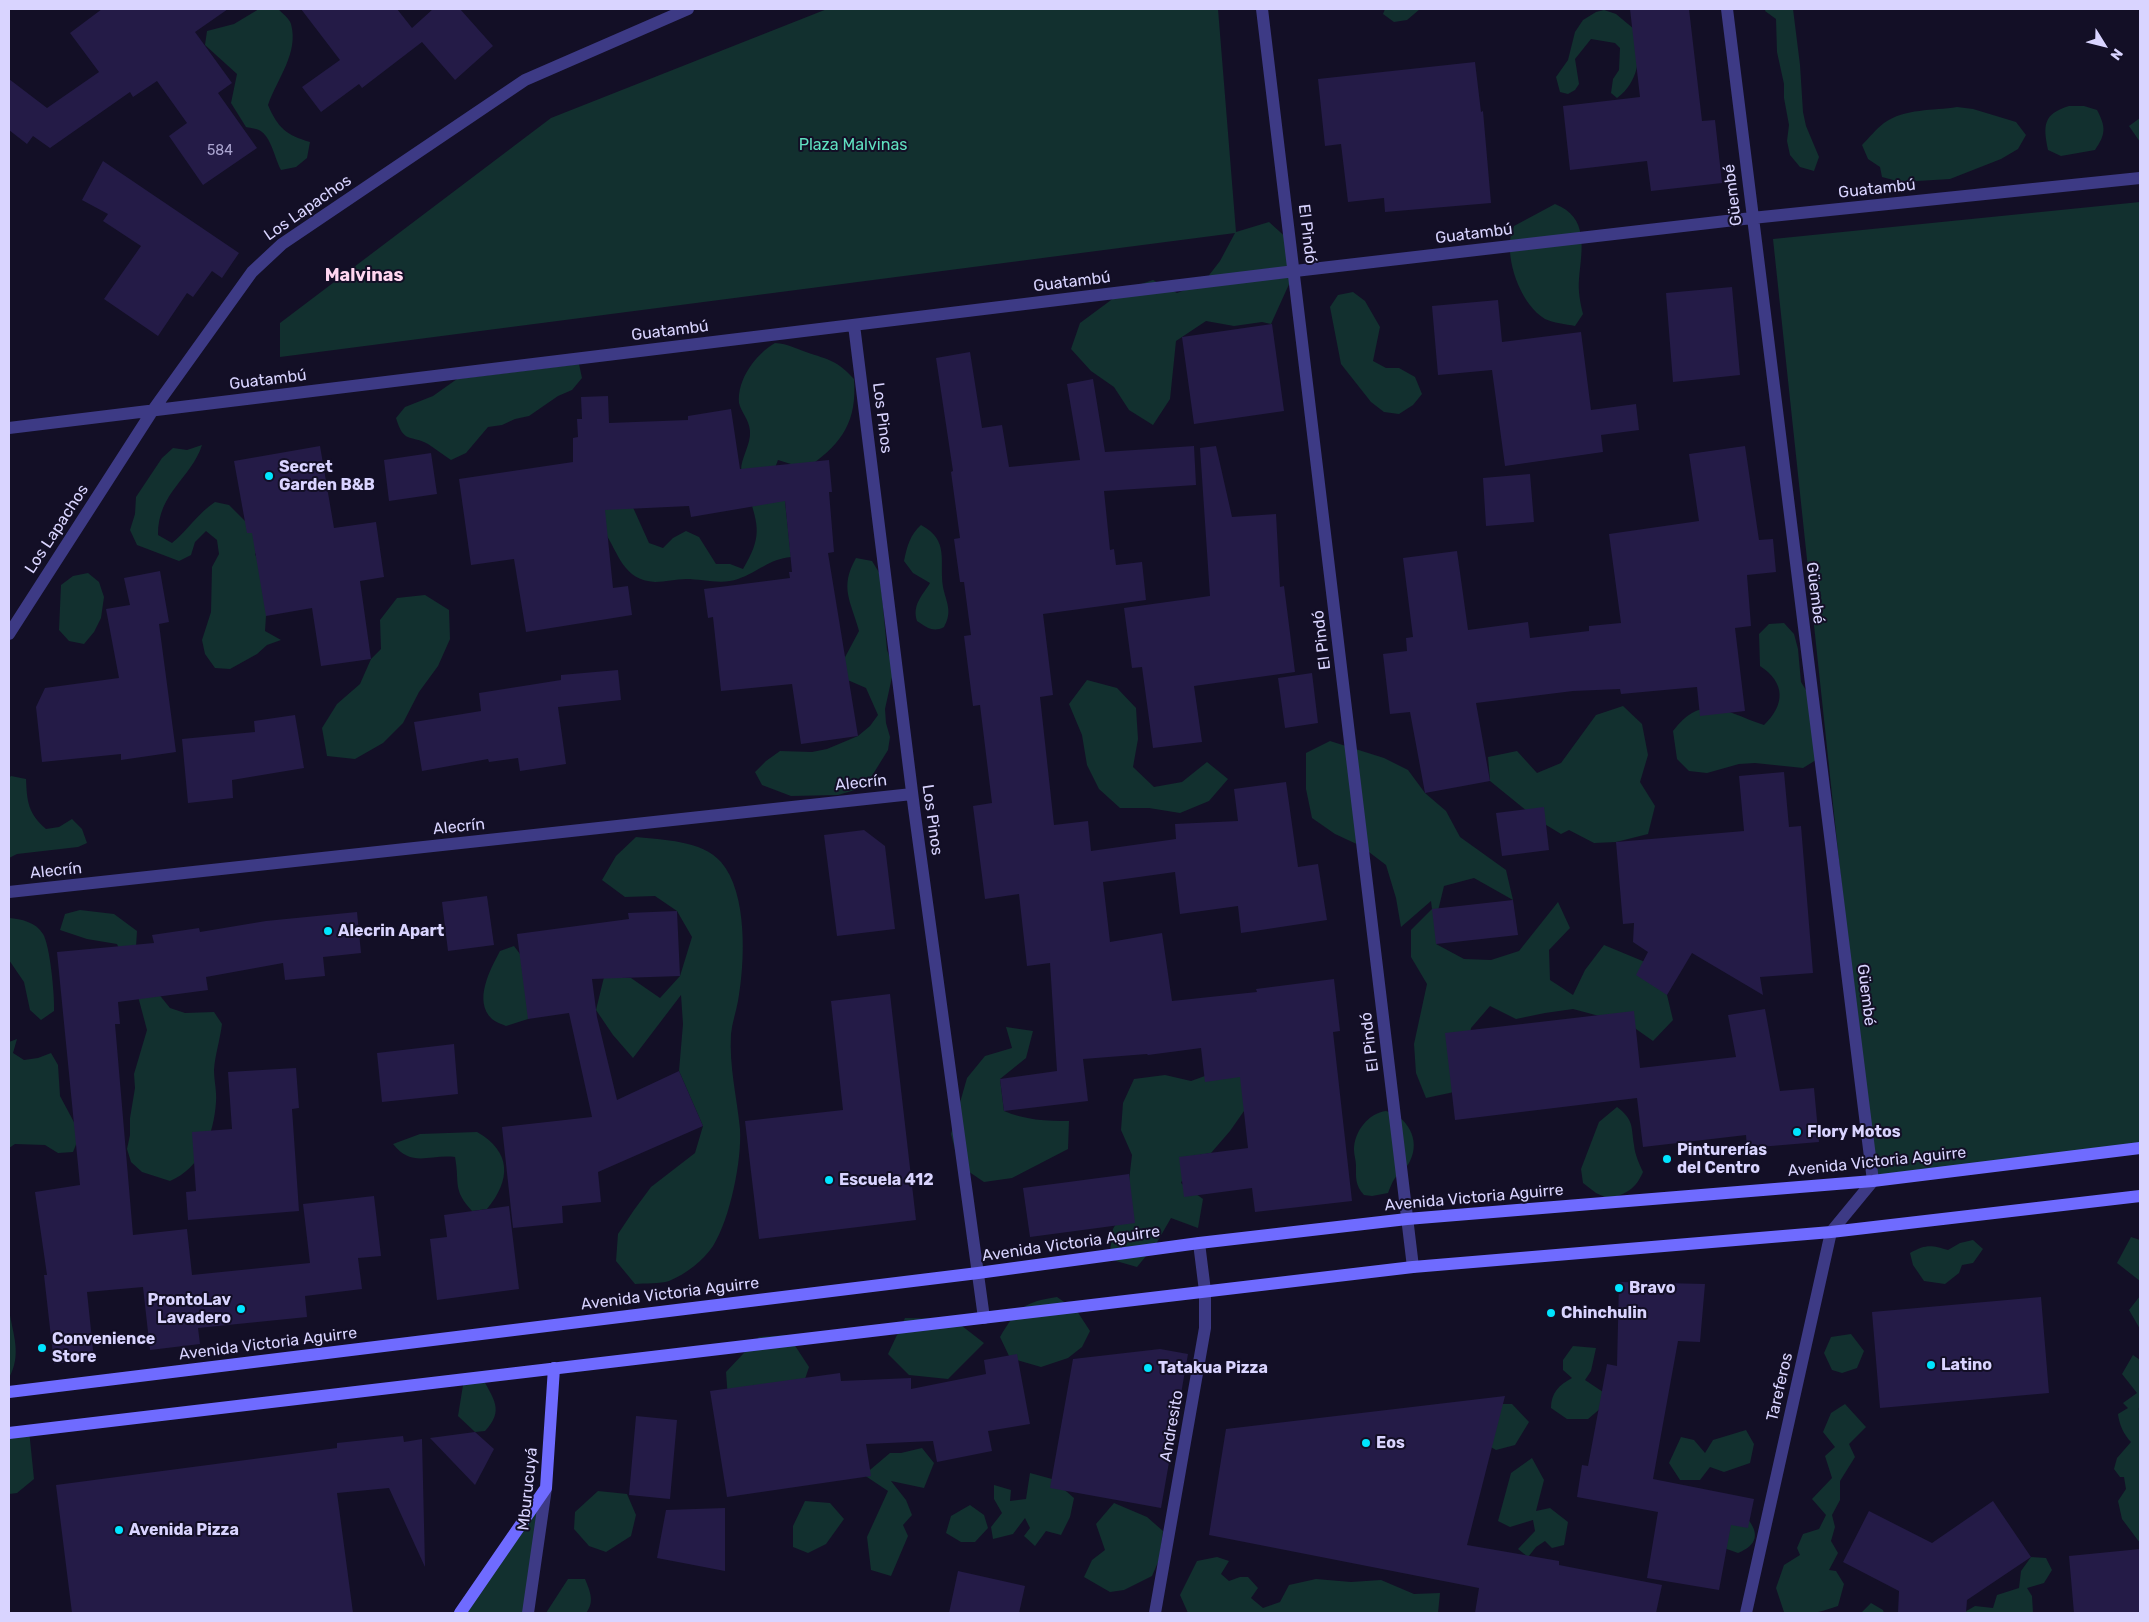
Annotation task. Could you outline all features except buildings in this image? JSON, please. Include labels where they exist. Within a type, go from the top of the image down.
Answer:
[{"type":"main road","name":"Avenida Victoria Aguirre","points":[[9,1392],[978,1273],[1199,1243],[1407,1219],[1873,1181],[2140,1148]]},
{"type":"main road","points":[[9,1433],[1413,1267],[1831,1232],[2140,1196]]},
{"type":"main road","name":"Mburucuyá","points":[[546,1488],[554,1368]]},
{"type":"main road","points":[[460,1613],[546,1488]]},
{"type":"street","name":"Los Lapachos","points":[[9,634],[153,410],[252,272],[282,244],[525,80],[688,9]]},
{"type":"street","name":"El Pindó","points":[[1262,9],[1295,271],[1413,1267]]},
{"type":"street","name":"Güembé","points":[[1727,9],[1873,1181]]},
{"type":"street","name":"Guatambú","points":[[9,428],[1295,271],[1752,218],[2140,178]]},
{"type":"street","name":"Los Pinos","points":[[854,325],[912,794],[984,1318]]},
{"type":"street","name":"Alecrín","points":[[9,892],[912,794]]},
{"type":"street","name":"Tareferos","points":[[1746,1613],[1831,1232],[1873,1181]]},
{"type":"street","name":"Andresito","points":[[1155,1613],[1206,1328],[1205,1291],[1199,1243]]},
{"type":"street","name":"Mburucuyá","points":[[528,1613],[546,1488]]},
{"type":"green space","points":[[259,9],[278,9],[290,22],[293,35],[290,56],[268,105],[275,120],[284,130],[310,142],[307,158],[296,167],[281,170],[265,135],[259,130],[246,127],[231,103],[237,74],[205,45],[207,31],[234,24]]},
{"type":"green space","name":"Plaza Malvinas","points":[[827,9],[1218,9],[1236,232],[1269,222],[1290,241],[1295,271],[1271,324],[1262,322],[1234,326],[1206,321],[1176,341],[1170,399],[1153,425],[1129,410],[1114,387],[1091,371],[1071,349],[1080,323],[1126,289],[1153,280],[1177,293],[1203,283],[1220,261],[1235,233],[280,357],[280,323],[551,118]]},
{"type":"green space","points":[[1385,9],[1420,9],[1407,20],[1394,22],[1383,14]]},
{"type":"green space","points":[[1766,9],[1793,9],[1800,65],[1803,112],[1806,126],[1819,157],[1814,171],[1800,167],[1790,155],[1787,141],[1789,125],[1784,98],[1784,84],[1777,52],[1776,19],[1765,11]]},
{"type":"green space","points":[[1604,10],[1616,14],[1640,34],[1638,61],[1630,85],[1617,98],[1611,93],[1613,79],[1619,70],[1620,48],[1615,43],[1591,39],[1575,59],[1579,84],[1575,90],[1568,94],[1560,92],[1556,77],[1568,60],[1575,32],[1583,20],[1596,12]]},
{"type":"green space","points":[[2069,106],[2084,106],[2097,110],[2104,130],[2095,150],[2061,156],[2048,150],[2047,122],[2054,113]]},
{"type":"green space","points":[[1957,107],[1973,109],[2016,122],[2026,135],[2018,149],[2001,159],[1950,179],[1901,182],[1882,177],[1880,167],[1868,159],[1862,145],[1881,125],[1892,118],[1910,112]]},
{"type":"green space","points":[[2140,118],[2140,142],[2129,126]]},
{"type":"green space","points":[[2140,202],[2140,1148],[1873,1181],[1773,239]]},
{"type":"green space","points":[[1555,204],[1574,217],[1581,235],[1579,288],[1583,314],[1575,326],[1545,319],[1537,313],[1523,295],[1511,262],[1510,239],[1514,226]]},
{"type":"green space","points":[[1353,292],[1365,301],[1380,327],[1373,361],[1386,368],[1399,368],[1415,377],[1422,394],[1413,405],[1399,414],[1384,412],[1371,402],[1341,364],[1330,307],[1338,295]]},
{"type":"green space","points":[[775,343],[788,345],[832,361],[843,368],[854,379],[853,407],[850,419],[839,439],[810,466],[794,465],[778,460],[773,473],[785,501],[791,557],[776,560],[732,581],[719,582],[686,579],[655,582],[644,580],[629,571],[618,557],[604,531],[526,513],[631,503],[649,543],[663,548],[673,538],[686,531],[699,537],[716,564],[730,564],[743,569],[753,548],[757,532],[755,515],[741,471],[750,431],[739,403],[739,394],[749,368],[761,354]]},
{"type":"green space","points":[[579,364],[582,378],[572,390],[558,396],[529,416],[515,419],[502,425],[488,427],[466,453],[451,460],[428,444],[405,435],[396,418],[405,407],[433,396],[457,379]]},
{"type":"green space","points":[[202,445],[197,457],[163,508],[159,520],[158,535],[172,543],[203,511],[215,502],[229,505],[249,525],[261,547],[255,554],[273,609],[266,616],[265,631],[281,640],[267,645],[257,654],[230,669],[215,668],[205,654],[202,640],[211,612],[212,567],[219,554],[217,540],[206,531],[195,542],[191,555],[179,561],[137,545],[130,530],[135,514],[136,497],[162,458],[173,448],[187,450]]},
{"type":"green space","points":[[921,525],[930,531],[940,545],[943,587],[948,616],[944,627],[940,629],[930,628],[917,621],[917,605],[930,583],[913,573],[904,561],[910,541]]},
{"type":"green space","points":[[856,558],[872,561],[880,574],[887,650],[892,664],[892,677],[885,709],[890,737],[888,750],[865,787],[838,795],[791,796],[762,785],[755,772],[780,751],[812,752],[827,749],[858,736],[870,726],[878,715],[866,688],[850,681],[834,678],[859,631],[847,586]]},
{"type":"green space","points":[[88,573],[99,582],[104,597],[101,618],[94,632],[84,644],[69,641],[59,630],[61,585],[73,576]]},
{"type":"green space","points":[[425,595],[449,610],[450,639],[438,666],[419,692],[403,723],[383,743],[355,759],[327,756],[322,728],[337,704],[360,684],[371,659],[381,649],[380,620],[397,598]]},
{"type":"green space","points":[[1784,623],[1794,634],[1798,649],[1801,682],[1809,695],[1816,760],[1803,768],[1755,763],[1739,764],[1707,773],[1689,771],[1677,759],[1673,731],[1695,711],[1705,708],[1716,708],[1764,725],[1776,710],[1780,694],[1775,680],[1760,666],[1759,634],[1769,624]]},
{"type":"green space","points":[[1087,680],[1117,688],[1136,708],[1138,739],[1133,767],[1154,787],[1182,782],[1207,762],[1228,779],[1209,801],[1180,813],[1149,808],[1120,808],[1099,789],[1087,765],[1082,735],[1069,704]]},
{"type":"green space","points":[[1623,706],[1642,724],[1648,755],[1640,782],[1655,806],[1648,834],[1616,842],[1594,843],[1569,830],[1561,834],[1538,820],[1490,781],[1488,757],[1517,751],[1537,773],[1561,763],[1596,715]]},
{"type":"green space","points":[[1330,741],[1384,758],[1408,770],[1425,793],[1446,811],[1460,837],[1506,870],[1513,900],[1474,878],[1444,886],[1437,915],[1436,944],[1464,959],[1491,960],[1519,951],[1558,902],[1570,928],[1549,950],[1550,980],[1573,995],[1585,970],[1604,945],[1657,967],[1673,1020],[1653,1041],[1629,1024],[1573,1009],[1516,1019],[1490,1006],[1471,1028],[1465,1061],[1454,1092],[1426,1098],[1416,1073],[1414,1044],[1427,984],[1411,957],[1411,930],[1432,909],[1431,901],[1401,927],[1396,898],[1386,865],[1361,846],[1335,834],[1312,818],[1306,789],[1306,753]]},
{"type":"green space","points":[[11,776],[26,779],[27,794],[32,812],[46,829],[59,827],[72,819],[82,829],[87,843],[78,847],[17,854],[9,858],[9,778]]},
{"type":"green space","points":[[636,837],[669,840],[693,845],[713,855],[721,862],[730,875],[736,891],[740,910],[743,948],[740,985],[731,1046],[740,1142],[734,1189],[725,1221],[709,1252],[688,1271],[665,1282],[635,1284],[616,1261],[618,1234],[651,1187],[695,1153],[703,1126],[679,1071],[683,1024],[681,995],[633,1058],[613,1035],[596,1010],[604,977],[631,978],[660,998],[680,976],[692,937],[677,911],[655,896],[625,897],[602,880],[616,856]]},
{"type":"green space","points":[[80,910],[114,914],[137,931],[136,947],[153,987],[170,1008],[185,1013],[214,1012],[222,1024],[214,1070],[215,1114],[209,1138],[198,1159],[190,1168],[170,1181],[142,1172],[131,1162],[127,1149],[135,1088],[134,1074],[147,1030],[135,985],[117,944],[87,939],[60,930],[65,914]]},
{"type":"green space","points":[[9,918],[23,920],[32,924],[40,930],[46,940],[54,995],[54,1011],[41,1020],[30,1010],[24,982],[9,960]]},
{"type":"green space","points":[[514,946],[523,958],[530,1002],[528,1019],[506,1026],[493,1020],[486,1012],[484,1003],[485,985],[500,951]]},
{"type":"green space","points":[[1006,1027],[1033,1031],[1026,1058],[1000,1079],[1004,1111],[1028,1118],[1069,1121],[1068,1149],[1012,1178],[984,1182],[959,1165],[951,1134],[967,1078],[985,1056],[1012,1048]]},
{"type":"green space","points":[[17,1039],[13,1053],[24,1060],[38,1058],[51,1053],[58,1065],[60,1096],[76,1126],[77,1142],[73,1152],[58,1153],[45,1145],[15,1144],[9,1148],[9,1042]]},
{"type":"green space","points":[[1216,1072],[1245,1076],[1244,1111],[1211,1153],[1193,1156],[1181,1183],[1203,1199],[1198,1228],[1171,1218],[1156,1244],[1137,1267],[1109,1259],[1113,1229],[1126,1206],[1132,1155],[1121,1130],[1123,1103],[1134,1079],[1165,1075],[1191,1081]]},
{"type":"green space","points":[[1617,1107],[1631,1124],[1635,1152],[1643,1172],[1637,1183],[1630,1190],[1609,1199],[1596,1193],[1583,1183],[1581,1169],[1599,1122]]},
{"type":"green space","points":[[1386,1111],[1394,1114],[1406,1123],[1413,1137],[1413,1153],[1407,1166],[1394,1180],[1388,1193],[1372,1196],[1364,1195],[1357,1181],[1355,1143],[1360,1130],[1368,1119],[1380,1112]]},
{"type":"green space","points":[[477,1132],[497,1148],[504,1167],[504,1177],[500,1188],[487,1209],[472,1211],[462,1197],[458,1186],[455,1157],[414,1158],[407,1156],[393,1144],[420,1134]]},
{"type":"green space","points":[[2131,1237],[2140,1240],[2140,1281],[2117,1263]]},
{"type":"green space","points":[[1973,1240],[1983,1249],[1973,1263],[1962,1265],[1959,1273],[1945,1284],[1924,1281],[1913,1265],[1910,1253],[1920,1248],[1933,1246],[1948,1250],[1960,1243]]},
{"type":"green space","points":[[2140,1296],[2140,1329],[2129,1310]]},
{"type":"green space","points":[[1057,1297],[1077,1311],[1090,1331],[1082,1347],[1068,1358],[1041,1367],[1010,1358],[1000,1337],[1011,1319],[1029,1304]]},
{"type":"green space","points":[[9,1310],[16,1353],[9,1378]]},
{"type":"green space","points":[[905,1318],[953,1319],[984,1343],[948,1379],[909,1375],[888,1354]]},
{"type":"green space","points":[[1851,1334],[1864,1351],[1857,1368],[1842,1373],[1832,1370],[1824,1353],[1831,1337]]},
{"type":"green space","points":[[788,1335],[809,1367],[800,1394],[728,1399],[726,1372],[759,1337]]},
{"type":"green space","points":[[1573,1346],[1596,1348],[1591,1371],[1585,1380],[1603,1392],[1601,1408],[1588,1419],[1567,1419],[1551,1408],[1554,1394],[1572,1378],[1563,1370],[1563,1360]]},
{"type":"green space","points":[[2133,1355],[2140,1360],[2140,1408],[2138,1409],[2140,1410],[2140,1543],[2122,1519],[2118,1501],[2126,1489],[2124,1477],[2120,1477],[2114,1469],[2117,1458],[2131,1442],[2122,1429],[2118,1414],[2128,1408],[2123,1403],[2137,1393],[2122,1374]]},
{"type":"green space","points":[[482,1377],[493,1398],[496,1410],[495,1417],[485,1431],[475,1432],[458,1416],[464,1379]]},
{"type":"green space","points":[[1493,1404],[1512,1404],[1529,1422],[1515,1445],[1496,1450],[1482,1442]]},
{"type":"green space","points":[[1845,1404],[1866,1427],[1849,1444],[1855,1457],[1840,1481],[1840,1500],[1832,1515],[1835,1527],[1831,1541],[1838,1553],[1829,1570],[1836,1571],[1844,1584],[1838,1606],[1811,1613],[1784,1612],[1776,1588],[1784,1565],[1800,1555],[1797,1548],[1803,1534],[1819,1529],[1826,1515],[1812,1499],[1832,1478],[1825,1456],[1835,1447],[1823,1432],[1831,1413]]},
{"type":"green space","points":[[29,1430],[34,1479],[17,1493],[9,1494],[9,1432]]},
{"type":"green space","points":[[1746,1430],[1754,1444],[1750,1463],[1724,1472],[1710,1467],[1700,1480],[1680,1480],[1669,1463],[1681,1437],[1694,1440],[1705,1453],[1713,1440]]},
{"type":"green space","points":[[922,1448],[934,1463],[924,1488],[891,1481],[906,1500],[912,1515],[903,1525],[908,1536],[891,1576],[871,1570],[867,1537],[888,1491],[864,1475],[890,1453],[901,1453]]},
{"type":"green space","points":[[1532,1458],[1544,1480],[1536,1511],[1550,1508],[1568,1522],[1564,1545],[1552,1548],[1545,1541],[1536,1547],[1528,1557],[1518,1549],[1535,1531],[1533,1520],[1510,1527],[1498,1521],[1511,1473]]},
{"type":"green space","points":[[1030,1473],[1052,1479],[1074,1498],[1070,1517],[1061,1535],[1046,1531],[1035,1546],[1024,1536],[1030,1528],[1025,1518],[1013,1534],[993,1539],[991,1527],[1002,1513],[994,1499],[994,1485],[1011,1490],[1010,1501],[1026,1499]]},
{"type":"green space","points":[[546,1488],[528,1613],[460,1613]]},
{"type":"green space","points":[[598,1491],[627,1494],[636,1515],[631,1536],[606,1552],[589,1546],[574,1529],[575,1512]]},
{"type":"green space","points":[[805,1501],[830,1503],[844,1519],[826,1544],[808,1553],[793,1547],[793,1526]]},
{"type":"green space","points":[[1114,1503],[1147,1517],[1163,1531],[1159,1560],[1152,1576],[1124,1590],[1110,1592],[1084,1577],[1092,1560],[1105,1550],[1096,1524]]},
{"type":"green space","points":[[970,1505],[984,1515],[988,1528],[975,1542],[961,1542],[946,1533],[951,1516]]},
{"type":"green space","points":[[1747,1518],[1754,1529],[1753,1543],[1738,1553],[1724,1548],[1722,1521]]},
{"type":"green space","points":[[1217,1557],[1229,1561],[1221,1574],[1229,1581],[1240,1577],[1248,1577],[1258,1588],[1251,1598],[1263,1608],[1280,1602],[1289,1585],[1316,1579],[1351,1582],[1381,1580],[1414,1594],[1440,1593],[1438,1613],[1188,1613],[1180,1595],[1197,1561]]},
{"type":"green space","points":[[2031,1557],[2046,1558],[2052,1570],[2044,1583],[2027,1588],[2032,1596],[2033,1613],[1963,1613],[1975,1606],[1993,1608],[1997,1595],[2019,1588],[2021,1571]]},
{"type":"green space","points":[[568,1579],[585,1579],[591,1596],[589,1609],[586,1613],[546,1613]]},
{"type":"green space","points":[[1871,1603],[1883,1610],[1884,1613],[1861,1613]]},
{"type":"place","name":"Secret Garden B&B","points":[[269,476]]},
{"type":"place","name":"Alecrin Apart","points":[[328,931]]},
{"type":"place","name":"Flory Motos","points":[[1797,1132]]},
{"type":"place","name":"Pinturerías del Centro","points":[[1667,1159]]},
{"type":"place","name":"Escuela 412","points":[[829,1180]]},
{"type":"place","name":"Bravo","points":[[1619,1288]]},
{"type":"place","name":"ProntoLav Lavadero","points":[[241,1309]]},
{"type":"place","name":"Chinchulin","points":[[1551,1313]]},
{"type":"place","name":"Convenience Store","points":[[42,1348]]},
{"type":"place","name":"Latino","points":[[1931,1365]]},
{"type":"place","name":"Tatakua Pizza","points":[[1148,1368]]},
{"type":"place","name":"Eos","points":[[1366,1443]]},
{"type":"place","name":"Avenida Pizza","points":[[119,1530]]},
{"type":"district","name":"Malvinas","points":[[364,276]]}]
